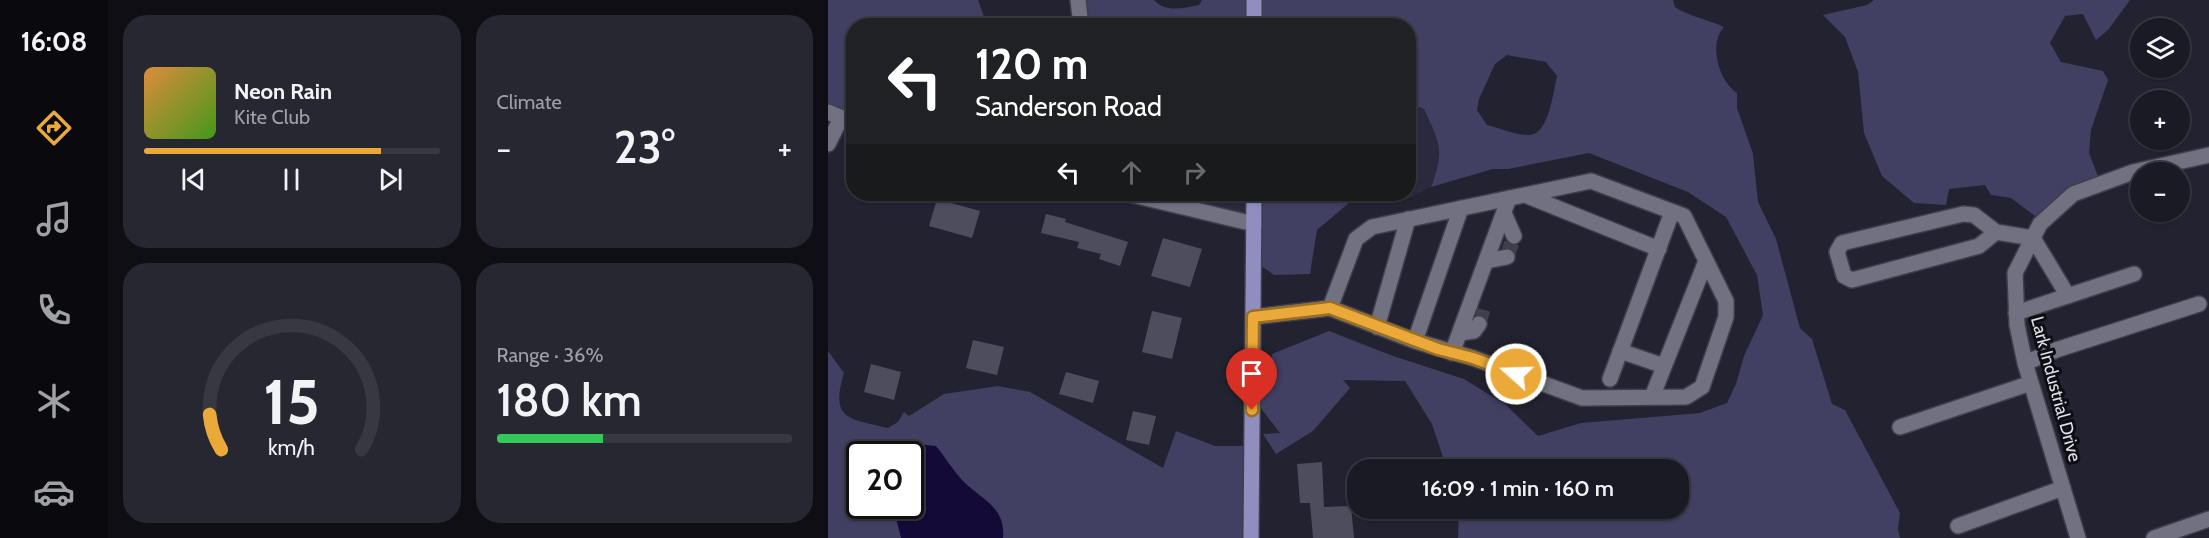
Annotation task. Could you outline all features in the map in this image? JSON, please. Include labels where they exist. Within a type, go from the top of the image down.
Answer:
[{"type":"main road","points":[[1254,0],[1254,18]]},
{"type":"main road","points":[[1251,538],[1254,201]]},
{"type":"street","points":[[1078,0],[1080,18]]},
{"type":"street","points":[[828,144],[841,118]]},
{"type":"street","name":"Lark Industrial Drive","points":[[2078,538],[2025,363],[2016,313],[2015,273],[2040,224],[2073,194],[2133,172],[2209,155]]},
{"type":"street","points":[[1253,317],[1330,308],[1414,341],[1473,358],[1581,398],[1686,397],[1702,387],[1726,317],[1726,300],[1684,216],[1591,181],[1372,227],[1356,239],[1330,308]]},
{"type":"street","points":[[1525,195],[1659,249]]},
{"type":"street","points":[[1452,352],[1509,198]]},
{"type":"street","points":[[1158,201],[1254,224]]},
{"type":"street","points":[[1414,341],[1461,208]]},
{"type":"street","points":[[1610,379],[1672,212]]},
{"type":"street","points":[[1504,213],[1514,236]]},
{"type":"street","points":[[1996,232],[1980,246],[1852,280],[1844,276],[1837,252],[1842,243],[1963,214],[1974,215],[1996,232],[2033,238],[2068,296]]},
{"type":"street","points":[[1377,327],[1408,219]]},
{"type":"street","points":[[1486,261],[1507,257]]},
{"type":"street","points":[[1652,397],[1706,261]]},
{"type":"street","points":[[2016,313],[2134,274]]},
{"type":"street","points":[[1478,282],[1485,302]]},
{"type":"street","points":[[2025,363],[2056,350],[2199,304]]},
{"type":"street","points":[[1460,333],[1474,331],[1479,324]]},
{"type":"street","points":[[1620,351],[1664,366]]},
{"type":"street","points":[[1900,427],[2031,383]]},
{"type":"street","points":[[1958,526],[2063,488]]},
{"type":"street","points":[[2154,538],[2209,519]]},
{"type":"shaded area","points":[[828,0],[978,0],[984,18],[846,18],[846,122],[828,114]]},
{"type":"shaded area","points":[[1078,0],[1154,0],[1164,7],[1175,8],[1199,5],[1202,0],[1673,0],[1675,7],[1724,27],[1717,43],[1718,62],[1725,80],[1737,93],[1737,108],[1753,154],[1758,202],[1776,239],[1800,328],[1812,339],[1832,404],[1845,410],[1900,513],[1898,529],[1900,538],[1458,538],[1459,519],[1689,519],[1689,459],[1444,459],[1432,424],[1405,381],[1343,380],[1350,388],[1313,431],[1276,454],[1263,434],[1280,433],[1253,398],[1268,383],[1272,354],[1329,331],[1393,356],[1464,379],[1506,405],[1538,436],[1581,423],[1700,413],[1727,403],[1736,384],[1744,356],[1763,315],[1757,275],[1726,217],[1688,192],[1589,153],[1508,169],[1493,169],[1431,187],[1439,155],[1434,131],[1424,109],[1416,106],[1416,18],[1079,18]],"holes":[[[1507,55],[1546,62],[1557,76],[1552,102],[1541,128],[1528,135],[1487,125],[1477,110],[1479,99],[1495,64]]]},
{"type":"shaded area","points":[[1874,0],[2130,0],[2108,30],[2096,40],[2083,14],[2065,16],[2050,43],[2061,62],[2103,71],[2108,80],[2091,130],[2089,153],[2101,184],[2043,222],[2011,198],[1991,195],[1985,185],[1949,189],[1946,205],[1914,203],[1882,176],[1864,133],[1858,72],[1845,37],[1823,15],[1867,5]]},
{"type":"shaded area","points":[[1416,106],[1424,109],[1437,138],[1441,161],[1431,187],[1416,195]]},
{"type":"shaded area","points":[[1149,201],[1252,201],[1245,223]]},
{"type":"shaded area","points":[[1254,201],[1350,202],[1317,230],[1310,274],[1274,275],[1254,261]]},
{"type":"shaded area","points":[[828,351],[844,373],[840,388],[841,408],[853,419],[888,428],[898,422],[904,412],[909,416],[944,394],[998,386],[1030,392],[1163,468],[1176,431],[1215,446],[1251,446],[1252,538],[828,538]]},
{"type":"shaded area","points":[[924,445],[936,446],[962,480],[996,511],[1003,527],[1003,538],[901,538],[896,519],[924,519]]},
{"type":"building","points":[[936,201],[980,211],[972,238],[929,226]]},
{"type":"building","points":[[1046,214],[1128,242],[1120,266],[1099,259],[1101,254],[1077,248],[1079,242],[1041,233]]},
{"type":"building","points":[[1163,238],[1202,249],[1190,287],[1151,276]]},
{"type":"building","points":[[1152,311],[1182,318],[1172,359],[1142,352]]},
{"type":"building","points":[[973,340],[1004,347],[997,375],[966,368]]},
{"type":"building","points":[[871,364],[901,372],[894,400],[864,392]]},
{"type":"building","points":[[1066,372],[1099,381],[1093,403],[1059,394]]},
{"type":"building","points":[[1133,411],[1156,416],[1149,445],[1126,440]]},
{"type":"building","points":[[1322,462],[1324,507],[1347,506],[1347,519],[1352,519],[1354,538],[1313,538],[1310,503],[1300,503],[1297,464]]},
{"type":"tunnel","points":[[1507,257],[1514,236]]},
{"type":"tunnel","points":[[1479,324],[1485,302]]},
{"type":"route","points":[[1252,410],[1253,317],[1330,308],[1438,349],[1473,358],[1516,374]]}]
